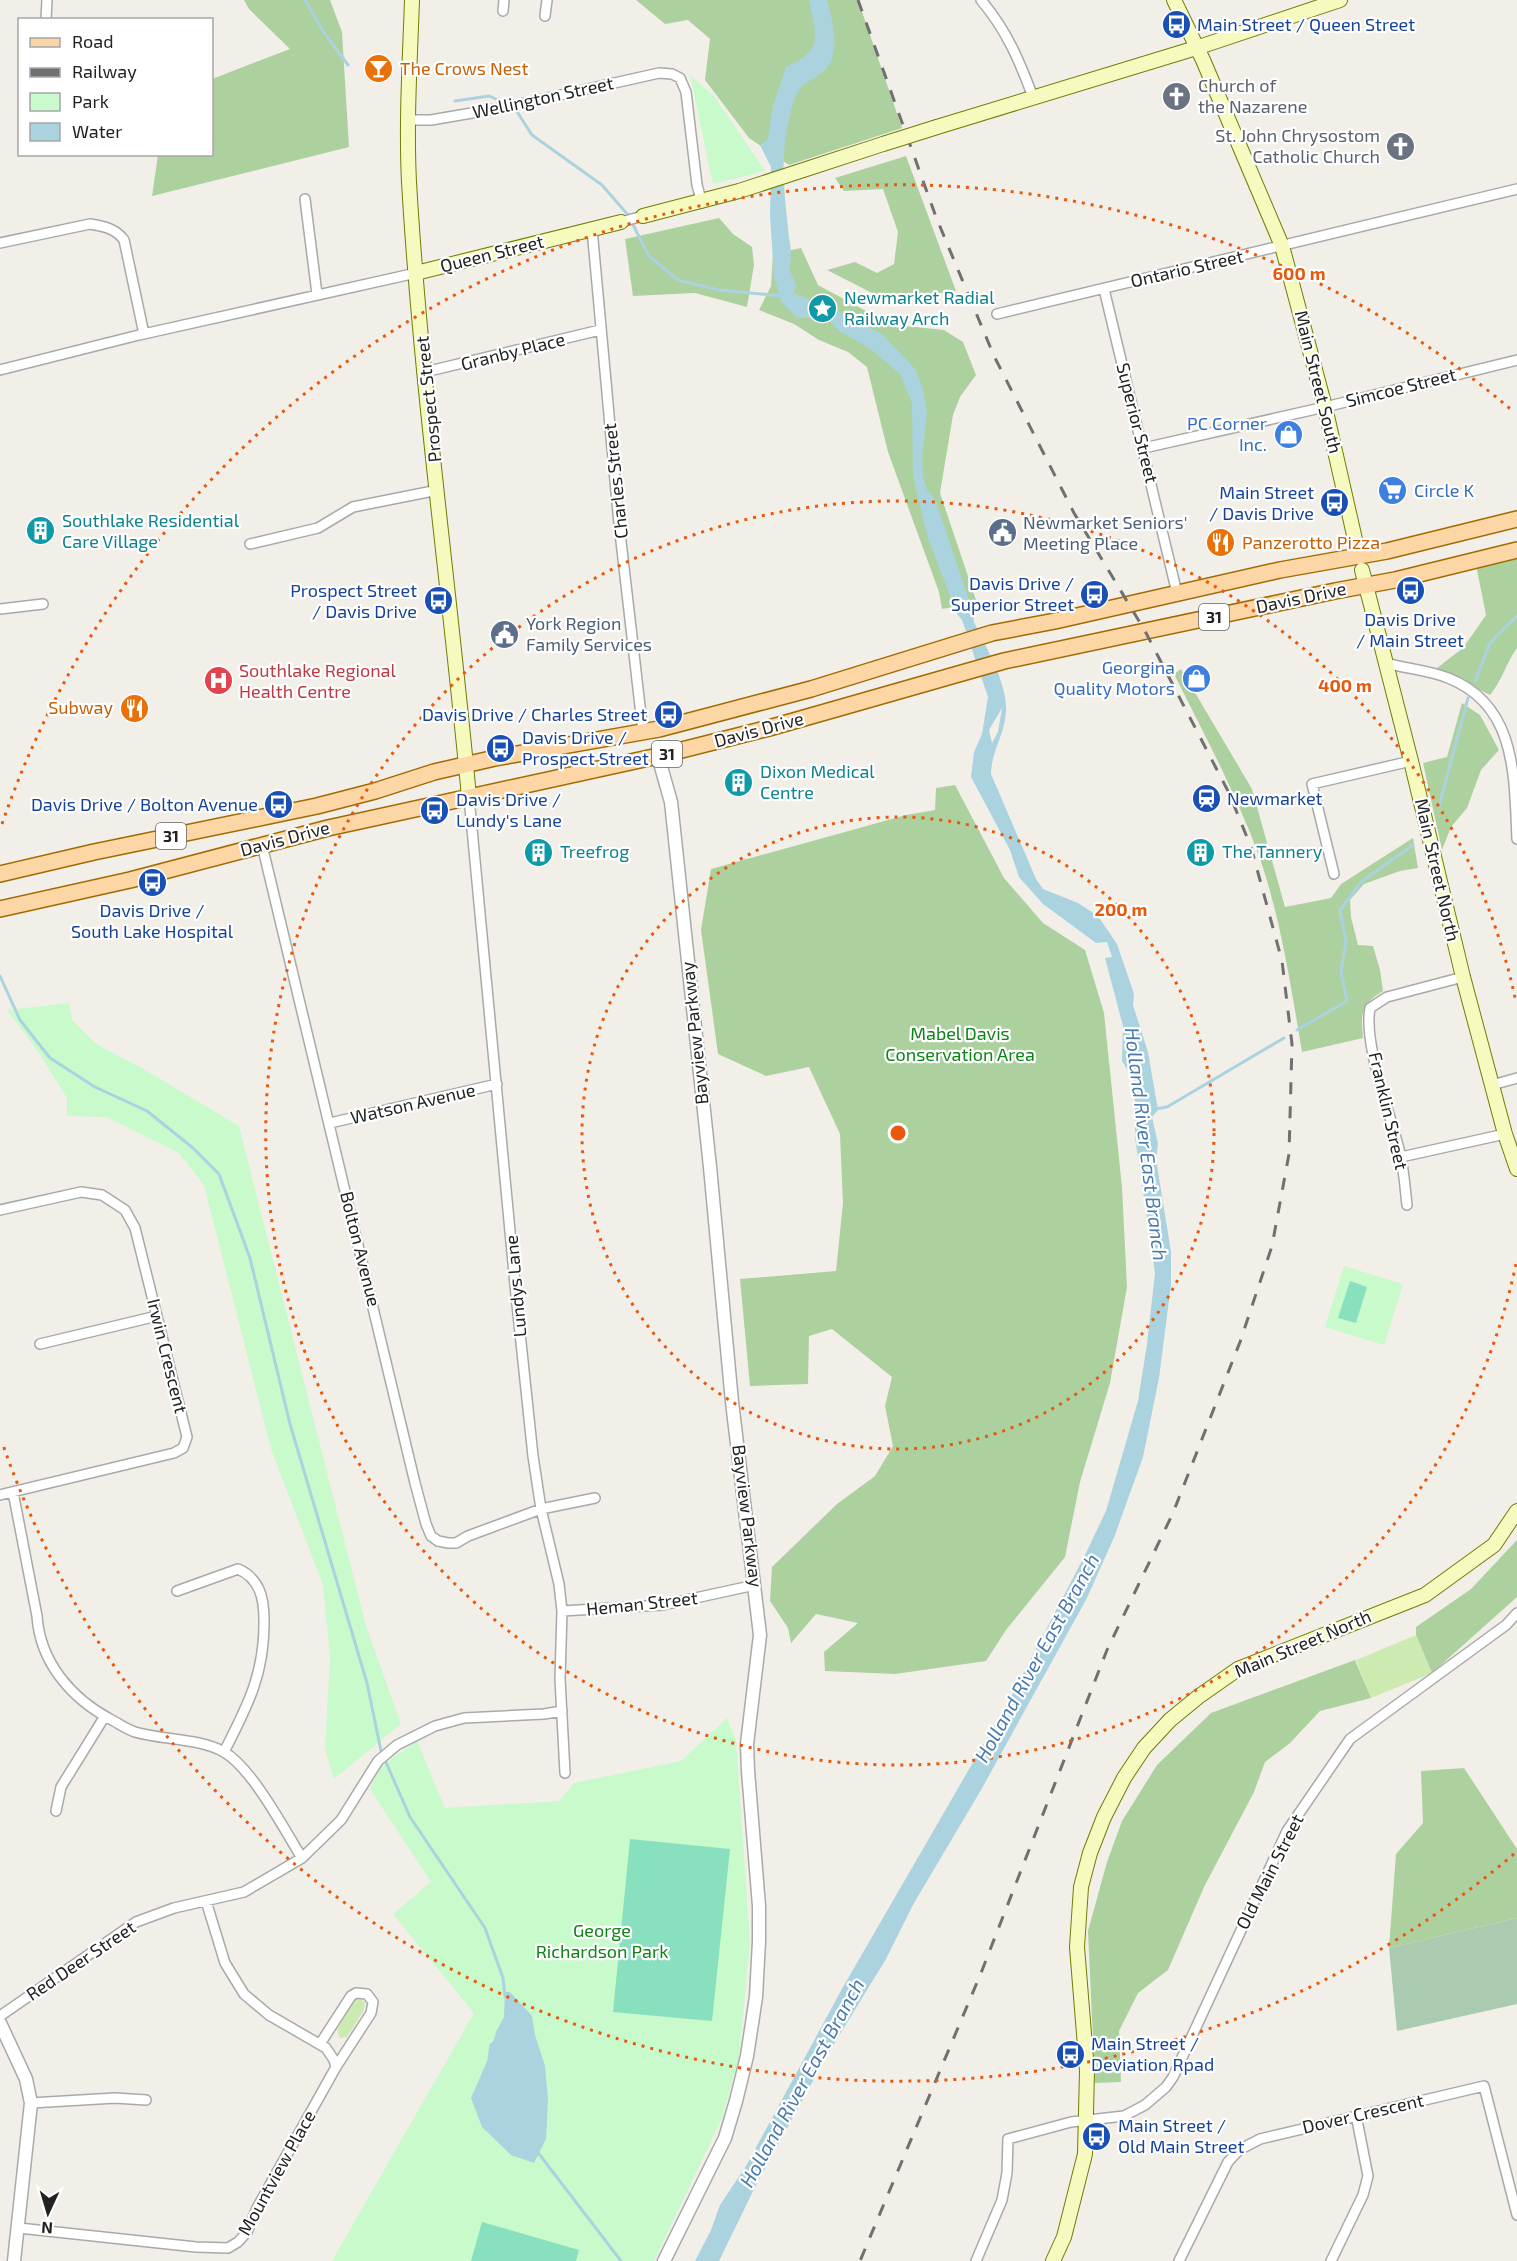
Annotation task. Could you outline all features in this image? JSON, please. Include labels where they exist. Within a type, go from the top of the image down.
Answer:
[{"type":"main road","name":"Prospect Street","points":[[412,0],[409,180],[425,372],[469,797]]},
{"type":"main road","name":"Main Street South","points":[[1174,0],[1282,246],[1325,407],[1360,563]]},
{"type":"main road","points":[[1196,48],[1340,0]]},
{"type":"main road","name":"Queen Street","points":[[644,216],[762,184],[976,114],[1196,48]]},
{"type":"main road","name":"Queen Street","points":[[416,273],[621,222]]},
{"type":"main road","name":"Davis Drive","points":[[0,874],[317,806],[466,765],[643,732],[811,689],[992,633],[1328,560],[1360,563],[1517,519]]},
{"type":"main road","name":"Davis Drive","points":[[0,909],[130,880],[328,828],[658,756],[863,702],[946,675],[1004,661],[1395,580],[1517,550]]},
{"type":"main road","name":"Main Street North","points":[[1360,563],[1463,977],[1505,1134],[1517,1169]]},
{"type":"main road","name":"Main Street North","points":[[1053,2261],[1064,2237],[1084,2154],[1087,2071],[1077,1947],[1081,1887],[1090,1853],[1104,1817],[1124,1778],[1144,1748],[1170,1720],[1238,1669],[1425,1595],[1494,1545],[1517,1511]]},
{"type":"street","points":[[46,18],[47,0]]},
{"type":"street","points":[[503,11],[504,0]]},
{"type":"street","points":[[545,16],[547,0]]},
{"type":"street","points":[[981,0],[999,21],[1017,53],[1033,97]]},
{"type":"street","name":"Wellington Street","points":[[409,120],[431,120],[507,106],[659,73],[676,76],[682,82],[686,92],[696,175],[702,202]]},
{"type":"street","name":"Ontario Street","points":[[997,314],[1517,189]]},
{"type":"street","points":[[305,199],[317,294]]},
{"type":"street","name":"Queen Street","points":[[621,222],[644,216]]},
{"type":"street","points":[[0,243],[90,224],[103,225],[118,232],[124,240],[144,334]]},
{"type":"street","name":"Charles Street","points":[[592,229],[600,330],[643,732]]},
{"type":"street","name":"Queen Street","points":[[0,370],[144,334],[416,273]]},
{"type":"street","name":"Superior Street","points":[[1104,289],[1177,593]]},
{"type":"street","name":"Granby Place","points":[[425,372],[600,330]]},
{"type":"street","name":"Simcoe Street","points":[[1143,448],[1517,360]]},
{"type":"street","points":[[250,544],[318,528],[353,507],[438,490]]},
{"type":"street","points":[[0,609],[43,604]]},
{"type":"street","points":[[1386,663],[1450,678],[1479,694],[1497,716],[1512,752],[1516,788],[1517,839]]},
{"type":"street","name":"Bayview Parkway","points":[[658,756],[671,802],[710,1167],[732,1402],[760,1635],[749,1722],[747,1764],[759,1906],[756,1997],[747,2056],[725,2138],[664,2261]]},
{"type":"street","points":[[1334,874],[1312,784],[1411,761]]},
{"type":"street","name":"Lundys Lane","points":[[469,797],[533,1456],[541,1509],[559,1584],[562,1611],[560,1668],[566,1773]]},
{"type":"street","name":"Bolton Avenue","points":[[262,845],[415,1483],[431,1536],[438,1541],[456,1543],[468,1536],[541,1509]]},
{"type":"street","name":"Franklin Street","points":[[1407,1205],[1401,1157],[1376,1064],[1368,1017],[1370,1008],[1387,997],[1463,977]]},
{"type":"street","points":[[1492,1085],[1517,1078]]},
{"type":"street","name":"Watson Avenue","points":[[330,1124],[496,1084]]},
{"type":"street","points":[[1401,1157],[1505,1134]]},
{"type":"street","name":"Irwin Crescent","points":[[0,1210],[81,1192],[102,1195],[125,1210],[135,1228],[186,1431],[186,1443],[174,1454],[0,1495]]},
{"type":"street","points":[[40,1344],[157,1316]]},
{"type":"street","points":[[13,1492],[37,1616],[38,1636],[49,1659],[68,1688],[86,1705],[133,1731],[225,1752],[252,1779],[302,1858]]},
{"type":"street","points":[[541,1509],[595,1498]]},
{"type":"street","points":[[177,1591],[238,1569],[247,1573],[261,1592],[264,1611],[264,1641],[260,1671],[248,1707],[225,1752]]},
{"type":"street","name":"Heman Street","points":[[562,1611],[663,1605],[755,1585]]},
{"type":"street","name":"Old Main Street","points":[[976,2261],[1002,2200],[1007,2173],[1008,2139],[1071,2122],[1125,2116],[1145,2105],[1166,2087],[1173,2077],[1287,1831],[1350,1739],[1506,1625],[1517,1613]]},
{"type":"street","name":"Red Deer Street","points":[[0,2016],[136,1922],[174,1908],[244,1892],[302,1858],[341,1820],[378,1761],[396,1745],[435,1726],[464,1718],[562,1711]]},
{"type":"street","points":[[56,1811],[61,1787],[105,1716]]},
{"type":"street","points":[[206,1901],[225,1963],[244,1994],[269,2015],[320,2044],[330,2053],[336,2067]]},
{"type":"street","name":"Mountview Place","points":[[19,2228],[196,2247],[228,2248],[238,2242],[247,2232],[257,2208],[336,2067],[371,2013],[373,2002],[367,1994],[356,1992],[351,1996],[320,2044]]},
{"type":"street","points":[[0,2023],[26,2079],[31,2103],[14,2261]]},
{"type":"street","name":"Dover Crescent","points":[[1179,2261],[1228,2162],[1239,2150],[1260,2139],[1484,2086],[1517,2215]]},
{"type":"street","points":[[31,2103],[115,2098],[146,2100]]},
{"type":"street","points":[[1331,2261],[1363,2195],[1368,2176],[1356,2115]]},
{"type":"green space","points":[[244,0],[330,0],[342,32],[349,147],[152,196],[158,156],[213,156],[213,79],[290,49],[249,9]]},
{"type":"green space","points":[[636,0],[858,0],[902,128],[789,165],[749,138],[705,80],[710,39],[688,20],[665,24]]},
{"type":"green space","points":[[690,75],[714,96],[765,171],[713,184]]},
{"type":"green space","points":[[906,156],[956,291],[905,298],[876,295],[827,270],[855,262],[877,273],[894,264],[898,232],[883,189],[844,191],[835,178]]},
{"type":"green space","points":[[719,218],[733,234],[752,247],[754,265],[747,307],[695,293],[633,296],[625,239]]},
{"type":"green space","points":[[801,248],[818,285],[866,311],[906,326],[944,330],[963,342],[976,375],[960,397],[953,415],[940,493],[977,603],[942,609],[939,592],[888,452],[867,367],[848,352],[819,340],[794,324],[759,310],[771,286],[773,254]]},
{"type":"green space","points":[[1517,555],[1517,648],[1490,695],[1437,668],[1463,648],[1486,615],[1476,565]]},
{"type":"green space","points":[[1181,669],[1252,789],[1285,907],[1331,898],[1341,884],[1413,838],[1418,868],[1400,871],[1364,884],[1350,900],[1351,917],[1358,945],[1373,946],[1383,991],[1366,1006],[1362,1016],[1363,1038],[1302,1052],[1285,953],[1267,880],[1240,809],[1174,674]]},
{"type":"green space","points":[[1462,703],[1480,715],[1499,750],[1481,770],[1467,808],[1451,827],[1442,850],[1423,763],[1447,757]]},
{"type":"green space","name":"Mabel Davis Conservation Area","points":[[955,785],[1004,878],[1043,923],[1085,950],[1104,1013],[1122,1187],[1127,1287],[1110,1383],[1080,1482],[1065,1557],[1006,1630],[986,1661],[895,1674],[825,1671],[824,1652],[858,1623],[816,1614],[791,1643],[788,1628],[770,1601],[772,1567],[837,1504],[875,1476],[893,1446],[885,1406],[892,1377],[832,1329],[809,1336],[808,1384],[750,1386],[740,1279],[836,1271],[843,1203],[840,1134],[809,1067],[766,1076],[718,1054],[701,930],[711,869],[906,815],[935,810],[936,788]]},
{"type":"green space","points":[[69,1003],[72,1020],[96,1044],[140,1067],[239,1126],[366,1626],[401,1724],[334,1779],[325,1749],[330,1656],[323,1585],[271,1449],[204,1185],[179,1153],[106,1117],[67,1116],[67,1098],[39,1053],[7,1010]]},
{"type":"green space","points":[[1344,1266],[1403,1284],[1384,1345],[1325,1327]]},
{"type":"green space","points":[[1350,1281],[1367,1287],[1356,1323],[1338,1318]]},
{"type":"green space","points":[[1517,1540],[1517,1597],[1432,1673],[1416,1635],[1416,1627],[1471,1589]]},
{"type":"green space","points":[[1416,1635],[1432,1673],[1371,1698],[1356,1660]]},
{"type":"green space","points":[[1355,1660],[1371,1698],[1320,1711],[1290,1743],[1265,1762],[1254,1792],[1204,1887],[1168,1970],[1138,1993],[1119,2031],[1121,2082],[1095,2083],[1088,1931],[1107,1862],[1122,1821],[1157,1765],[1211,1713]]},
{"type":"green space","name":"George Richardson Park","points":[[727,1718],[736,1741],[750,1941],[739,2057],[722,2118],[654,2261],[332,2261],[474,2013],[393,1914],[431,1882],[370,1789],[381,1766],[417,1741],[445,1808],[559,1801],[574,1783],[681,1761]]},
{"type":"green space","points":[[1464,1768],[1517,1849],[1517,1918],[1389,1948],[1396,1854],[1423,1823],[1421,1771]]},
{"type":"green space","points":[[630,1839],[730,1849],[712,2021],[613,2012]]},
{"type":"green space","points":[[1517,1918],[1517,2004],[1397,2031],[1389,1948]]},
{"type":"green space","points":[[359,1999],[365,2002],[364,2010],[347,2037],[340,2038],[337,2030],[353,2001]]},
{"type":"green space","points":[[482,2222],[579,2250],[576,2261],[471,2261]]},
{"type":"water","name":"Holland River East Branch","points":[[809,0],[827,0],[833,23],[834,49],[833,56],[825,70],[802,86],[797,94],[786,132],[784,187],[791,253],[789,268],[796,286],[794,293],[848,316],[882,334],[916,370],[923,389],[927,414],[922,455],[923,477],[927,490],[935,499],[973,611],[974,622],[1004,690],[1005,720],[993,758],[991,774],[1036,879],[1043,889],[1078,903],[1098,916],[1117,944],[1134,994],[1133,1005],[1148,1052],[1158,1110],[1152,1117],[1158,1144],[1156,1159],[1171,1252],[1171,1285],[1159,1378],[1143,1457],[1115,1535],[1087,1598],[981,1790],[914,1903],[886,1959],[826,2057],[756,2185],[719,2261],[695,2261],[711,2230],[720,2205],[746,2166],[843,1987],[1012,1695],[1106,1511],[1138,1401],[1155,1273],[1135,1137],[1135,1082],[1122,1061],[1123,1026],[1105,958],[1112,957],[1107,942],[1096,943],[1043,904],[1019,877],[1010,850],[971,777],[974,752],[982,734],[988,697],[962,620],[957,614],[928,538],[913,476],[912,403],[900,374],[868,347],[839,331],[827,318],[797,318],[781,301],[774,276],[770,216],[771,167],[760,145],[768,139],[773,106],[786,67],[807,54],[815,40]],"holes":[[[1002,708],[998,732],[992,743],[989,730]]]},
{"type":"water","points":[[505,1992],[510,1992],[532,2016],[535,2035],[545,2066],[548,2100],[546,2139],[534,2163],[511,2155],[482,2127],[471,2098],[504,2017]]},
{"type":"waterway","points":[[305,0],[323,31],[348,65]]},
{"type":"waterway","points":[[455,101],[489,96],[505,103]]},
{"type":"waterway","points":[[514,107],[532,135],[602,185],[628,215],[649,256],[678,280],[719,290],[782,296]]},
{"type":"waterway","points":[[1475,681],[1490,643],[1517,616]]},
{"type":"waterway","points":[[1439,806],[1468,698]]},
{"type":"waterway","points":[[1297,1030],[1347,1001],[1341,972],[1346,942],[1340,910],[1361,882],[1413,845]]},
{"type":"waterway","points":[[0,976],[20,1020],[50,1058],[95,1087],[147,1111],[193,1148],[219,1174],[250,1258],[290,1424],[367,1683],[381,1751],[410,1817],[485,1928],[503,1978],[505,1996]]},
{"type":"waterway","name":"Holland River East Branch","points":[[1155,1109],[1167,1107],[1284,1038]]},
{"type":"waterway","points":[[489,2059],[491,2045],[496,2041]]},
{"type":"waterway","points":[[536,2150],[621,2261]]},
{"type":"railway","points":[[858,0],[936,217],[994,356],[1074,513],[1145,631],[1229,793],[1251,847],[1282,961],[1292,1044],[1289,1154],[1272,1246],[1240,1342],[1173,1513],[1107,1650],[981,1973],[860,2261]]},
{"type":"place","name":"Main Street / Queen Street","points":[[1176,25]]},
{"type":"place","name":"The Crows Nest","points":[[379,69]]},
{"type":"place","name":"Church of the Nazarene","points":[[1177,96]]},
{"type":"place","name":"St. John Chrysostom Catholic Church","points":[[1401,146]]},
{"type":"place","name":"Newmarket Radial Railway Arch","points":[[823,308]]},
{"type":"place","name":"PC Corner Inc.","points":[[1288,434]]},
{"type":"place","name":"Circle K","points":[[1393,491]]},
{"type":"place","name":"Main Street / Davis Drive","points":[[1335,503]]},
{"type":"place","name":"Southlake Residential Care Village","points":[[41,531]]},
{"type":"place","name":"Newmarket Seniors' Meeting Place","points":[[1002,533]]},
{"type":"place","name":"Panzerotto Pizza","points":[[1221,543]]},
{"type":"place","name":"Davis Drive / Main Street","points":[[1410,591]]},
{"type":"place","name":"Davis Drive / Superior Street","points":[[1095,594]]},
{"type":"place","name":"Prospect Street / Davis Drive","points":[[438,601]]},
{"type":"place","name":"York Region Family Services","points":[[505,634]]},
{"type":"place","name":"Georgina Quality Motors","points":[[1196,678]]},
{"type":"place","name":"Southlake Regional Health Centre","points":[[218,681]]},
{"type":"place","name":"Subway","points":[[134,708]]},
{"type":"place","name":"Davis Drive / Charles Street","points":[[668,715]]},
{"type":"place","name":"Davis Drive / Prospect Street","points":[[501,748]]},
{"type":"place","name":"Dixon Medical Centre","points":[[739,782]]},
{"type":"place","name":"Newmarket","points":[[1206,799]]},
{"type":"place","name":"Davis Drive / Bolton Avenue","points":[[279,805]]},
{"type":"place","name":"Davis Drive / Lundy's Lane","points":[[435,810]]},
{"type":"place","name":"Treefrog","points":[[539,852]]},
{"type":"place","name":"The Tannery","points":[[1201,852]]},
{"type":"place","name":"Davis Drive / South Lake Hospital","points":[[152,882]]},
{"type":"place","name":"Main Street / Deviation Rpad","points":[[1070,2054]]},
{"type":"place","name":"Main Street / Old Main Street","points":[[1097,2136]]}]
